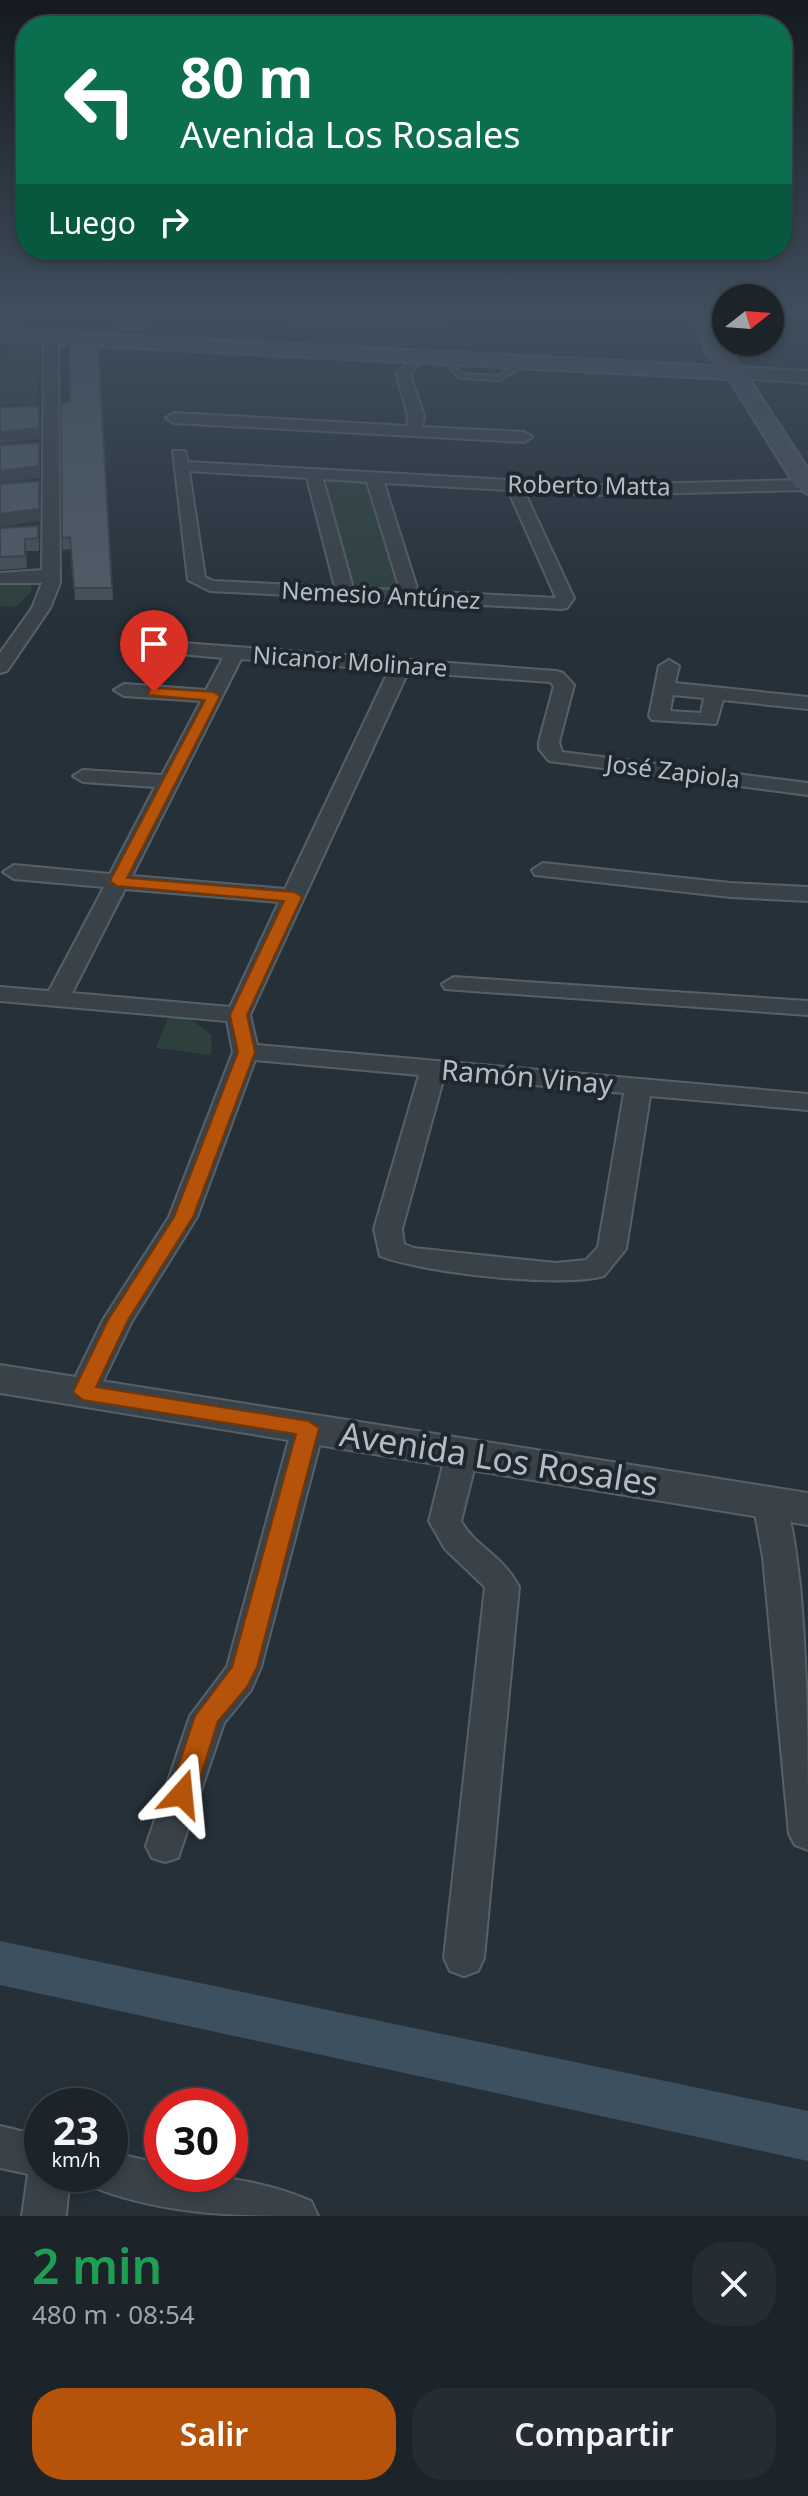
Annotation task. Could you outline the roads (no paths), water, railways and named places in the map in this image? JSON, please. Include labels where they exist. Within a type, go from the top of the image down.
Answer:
[{"type":"main road","points":[[764,418],[807,486]]},
{"type":"street","points":[[0,667],[45,600],[51,575],[42,530],[43,486],[51,446],[46,418]]},
{"type":"street","points":[[182,418],[524,437]]},
{"type":"street","points":[[414,431],[416,418]]},
{"type":"street","points":[[34,447],[51,446]]},
{"type":"street","name":"Roberto Matta","points":[[202,583],[196,577],[180,460],[314,474],[514,486],[612,490],[807,486]]},
{"type":"street","points":[[314,474],[346,594]]},
{"type":"street","points":[[374,477],[411,598]]},
{"type":"street","name":"Nemesio Antúnez","points":[[202,583],[411,598],[561,604],[565,598],[514,486]]},
{"type":"street","points":[[0,578],[51,575]]},
{"type":"street","points":[[0,590],[20,576]]},
{"type":"street","points":[[0,635],[21,636]]},
{"type":"street","name":"Nicanor Molinare","points":[[156,647],[544,675],[561,679],[564,685],[549,742]]},
{"type":"street","points":[[57,999],[234,655]]},
{"type":"street","points":[[83,1392],[118,1320],[183,1217],[246,1052],[238,1015],[401,666]]},
{"type":"street","points":[[669,666],[659,716],[709,720],[715,693]]},
{"type":"street","points":[[665,688],[808,703]]},
{"type":"street","points":[[124,690],[213,696]]},
{"type":"street","name":"José Zapiola","points":[[549,742],[551,753],[566,759],[808,789]]},
{"type":"street","points":[[83,776],[170,782]]},
{"type":"street","points":[[543,870],[730,890],[808,894]]},
{"type":"street","points":[[14,872],[294,897]]},
{"type":"street","points":[[454,984],[808,1008]]},
{"type":"street","points":[[0,994],[238,1015]]},
{"type":"street","name":"Ramón Vinay","points":[[246,1052],[808,1102]]},
{"type":"street","points":[[434,1068],[388,1229],[390,1249],[410,1257],[556,1272],[594,1269],[612,1249],[638,1087]]},
{"type":"street","name":"Avenida Los Rosales","points":[[0,1379],[789,1506]]},
{"type":"street","points":[[165,1846],[208,1716],[239,1680],[244,1667],[308,1428]]},
{"type":"street","points":[[462,1453],[445,1521],[461,1546],[494,1570],[502,1587],[464,1958]]},
{"type":"street","points":[[789,1506],[780,1557],[808,1834]]},
{"type":"street","points":[[0,2147],[24,2153]]},
{"type":"street","points":[[128,2177],[296,2216]]},
{"type":"street","points":[[44,2216],[47,2192]]},
{"type":"waterway","points":[[0,1963],[808,2136]]}]
